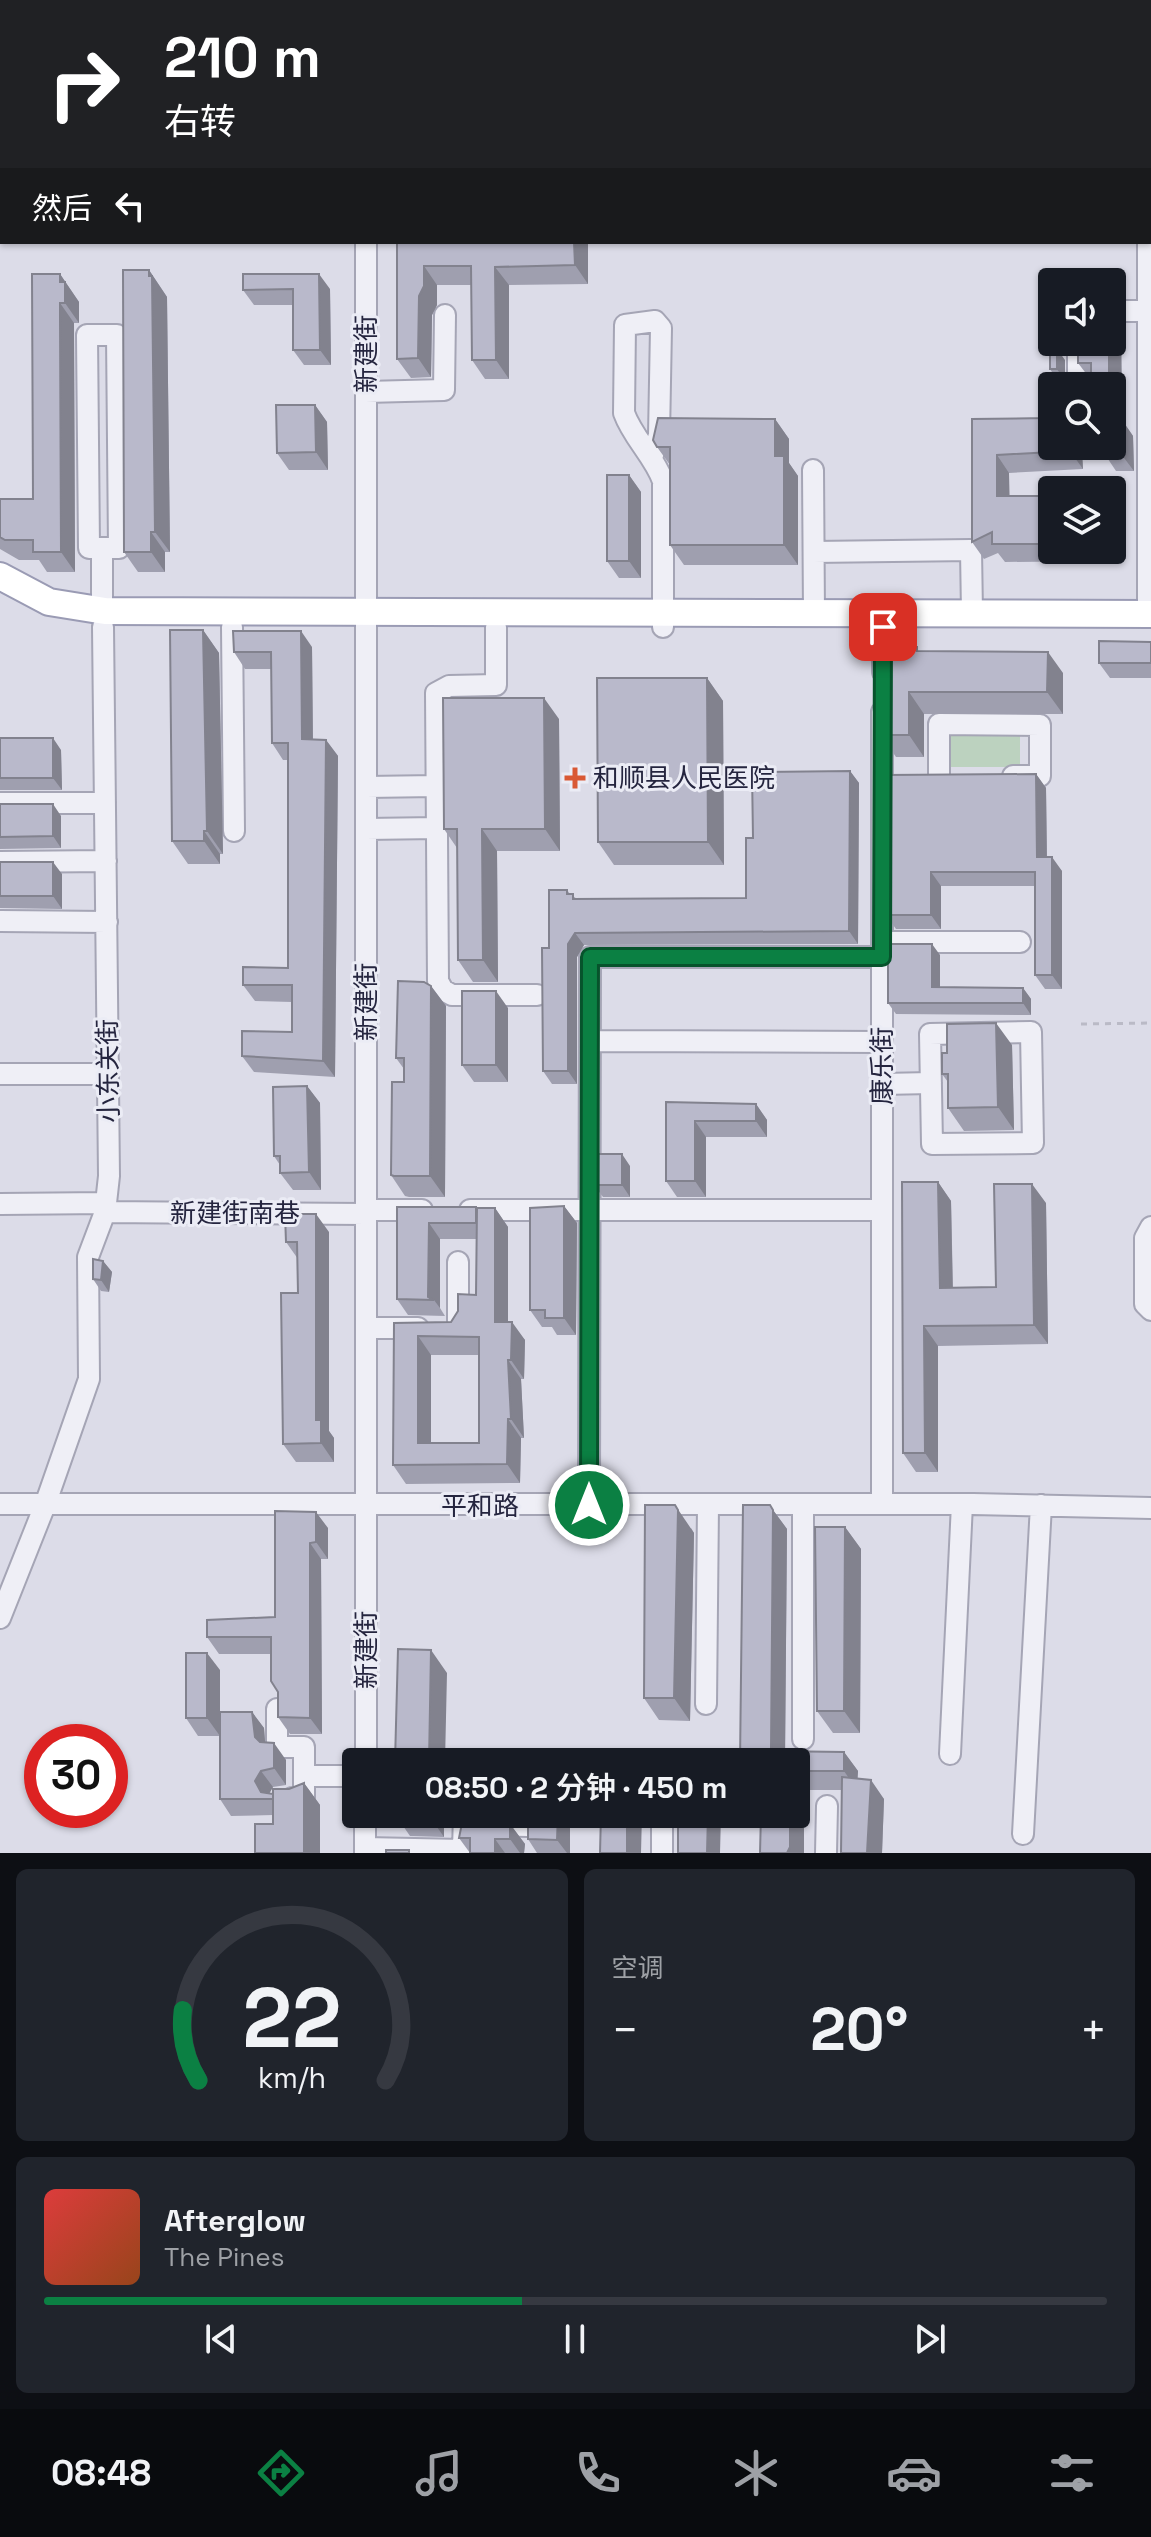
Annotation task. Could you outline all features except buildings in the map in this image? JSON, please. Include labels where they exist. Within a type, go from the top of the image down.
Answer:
[{"type":"main road","points":[[0,576],[49,602],[102,619],[663,620],[883,627],[1150,618]]},
{"type":"main road","points":[[0,594],[44,617],[232,627],[366,620],[496,627],[814,613],[1150,618]]},
{"type":"street","name":"新建街","points":[[366,244],[366,1748]]},
{"type":"street","points":[[1148,244],[1150,618]]},
{"type":"street","points":[[1126,311],[1148,311]]},
{"type":"street","points":[[366,392],[444,390],[445,315]]},
{"type":"street","points":[[652,458],[659,435],[661,328],[655,321],[633,321],[625,325],[624,413],[663,481],[663,620]]},
{"type":"street","points":[[87,335],[117,335],[119,548],[102,548],[89,548],[87,335]]},
{"type":"street","points":[[813,470],[814,613]]},
{"type":"street","name":"小东关街","points":[[0,1618],[45,1505],[89,1379],[88,1257],[106,1208],[108,1074],[102,548]]},
{"type":"street","points":[[814,552],[971,550],[972,613]]},
{"type":"street","points":[[232,627],[234,831]]},
{"type":"street","points":[[496,627],[496,685],[449,686],[436,693],[438,981],[443,990],[452,995],[537,995]]},
{"type":"street","name":"康乐街","points":[[882,1504],[882,949],[890,776],[883,627]]},
{"type":"street","points":[[939,776],[939,724],[1040,725],[1040,776],[997,776]]},
{"type":"street","points":[[366,787],[436,786]]},
{"type":"street","points":[[0,803],[105,803]]},
{"type":"street","points":[[366,829],[437,828]]},
{"type":"street","points":[[0,862],[106,861]]},
{"type":"street","points":[[0,921],[107,922]]},
{"type":"street","points":[[589,1505],[590,957],[1020,942]]},
{"type":"street","points":[[1031,1032],[1033,1143],[932,1144],[931,1083],[930,1034],[1031,1032]]},
{"type":"street","points":[[590,1041],[882,1042]]},
{"type":"street","points":[[0,1074],[108,1074]]},
{"type":"street","points":[[882,1084],[931,1083]]},
{"type":"street","name":"新建街南巷","points":[[0,1204],[366,1212],[882,1210]]},
{"type":"street","points":[[1151,1227],[1145,1238],[1145,1304],[1151,1310]]},
{"type":"street","points":[[366,1328],[458,1329],[458,1262]]},
{"type":"street","name":"平和路","points":[[0,1504],[962,1504],[1151,1508]]},
{"type":"street","points":[[950,1754],[962,1504]]},
{"type":"street","points":[[706,1704],[708,1505]]},
{"type":"street","points":[[803,1505],[803,1739]]},
{"type":"street","points":[[1023,1834],[1041,1505]]},
{"type":"street","points":[[277,1709],[277,1747],[304,1747],[304,1798],[280,1798]]},
{"type":"street","points":[[304,1776],[342,1776]]},
{"type":"street","points":[[826,1853],[827,1806]]},
{"type":"street","points":[[365,1828],[365,1850],[463,1850],[464,1828]]},
{"type":"street","points":[[662,1828],[662,1853]]},
{"type":"path","points":[[1081,1024],[1151,1023]]},
{"type":"green space","points":[[951,731],[1020,732],[1020,767],[951,767]]},
{"type":"place","name":"和顺县人民医院","points":[[575,778]]},
{"type":"route","points":[[589,1505],[590,957],[882,957],[883,627]]}]
